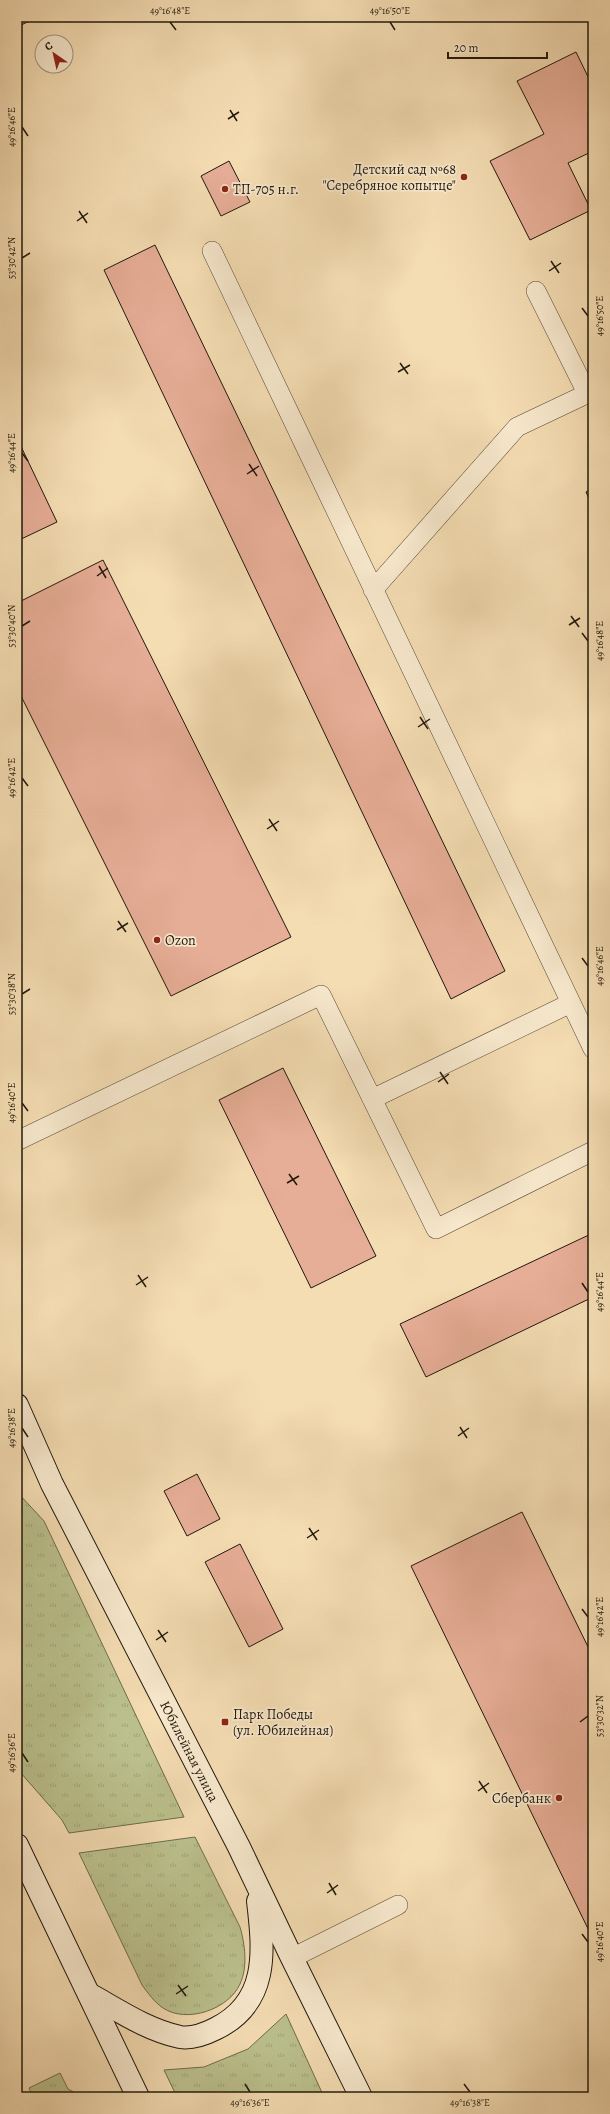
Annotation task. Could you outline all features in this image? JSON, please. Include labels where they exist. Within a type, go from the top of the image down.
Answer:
[{"type":"main road","name":"Юбилейная улица","points":[[17,1405],[52,1484],[239,1846],[256,1885],[361,2097]]},
{"type":"main road","points":[[17,1446],[52,1484]]},
{"type":"main road","points":[[17,1845],[138,2097]]},
{"type":"main road","points":[[89,1994],[144,2026],[181,2037],[203,2035],[224,2025],[244,2007],[259,1982],[263,1944],[256,1885]]},
{"type":"lane","points":[[212,251],[593,1049]]},
{"type":"lane","points":[[373,590],[517,427],[590,392],[536,291]]},
{"type":"lane","points":[[17,1141],[321,995],[436,1229],[593,1151]]},
{"type":"lane","points":[[372,1099],[571,1003]]},
{"type":"lane","points":[[292,1958],[398,1905]]},
{"type":"green space","points":[[17,1492],[44,1521],[184,1817],[69,1833],[62,1820],[20,1772],[17,1766]]},
{"type":"green space","points":[[195,1837],[240,1927],[245,1963],[243,1977],[240,1984],[235,1993],[227,2001],[206,2011],[184,2015],[173,2013],[160,2006],[142,1985],[79,1853]]},
{"type":"green space","points":[[286,2014],[324,2097],[177,2097],[164,2070],[204,2067],[248,2049]]},
{"type":"green space","points":[[60,2073],[68,2089],[83,2097],[33,2097],[29,2088]]},
{"type":"building","points":[[17,17],[38,17],[17,27]]},
{"type":"building","points":[[576,52],[593,87],[593,151],[568,163],[591,210],[530,240],[490,161],[544,134],[517,81]]},
{"type":"building","name":"ТП-705 н.г.","points":[[229,161],[250,202],[221,216],[201,176]]},
{"type":"building","points":[[155,245],[505,971],[451,999],[104,270]]},
{"type":"building","points":[[17,438],[57,522],[17,541]]},
{"type":"building","points":[[593,488],[593,508],[586,492]]},
{"type":"building","points":[[103,560],[291,937],[171,996],[17,688],[17,603]]},
{"type":"building","points":[[283,1068],[376,1256],[311,1288],[219,1100]]},
{"type":"building","points":[[593,1233],[593,1297],[426,1377],[400,1324]]},
{"type":"building","points":[[197,1474],[220,1519],[187,1536],[164,1491]]},
{"type":"building","name":"Сбербанк","points":[[522,1512],[593,1657],[593,1939],[411,1566]]},
{"type":"building","points":[[240,1544],[283,1629],[249,1647],[205,1562]]},
{"type":"place","name":"Детский сад №68 \"Серебряное копытце\"","points":[[464,177]]},
{"type":"place","name":"ТП-705 н.г.","points":[[225,189]]},
{"type":"place","name":"Ozon","points":[[157,940]]},
{"type":"place","name":"Парк Победы (ул. Юбилейная)","points":[[225,1722]]},
{"type":"place","name":"Сбербанк","points":[[559,1798]]}]
